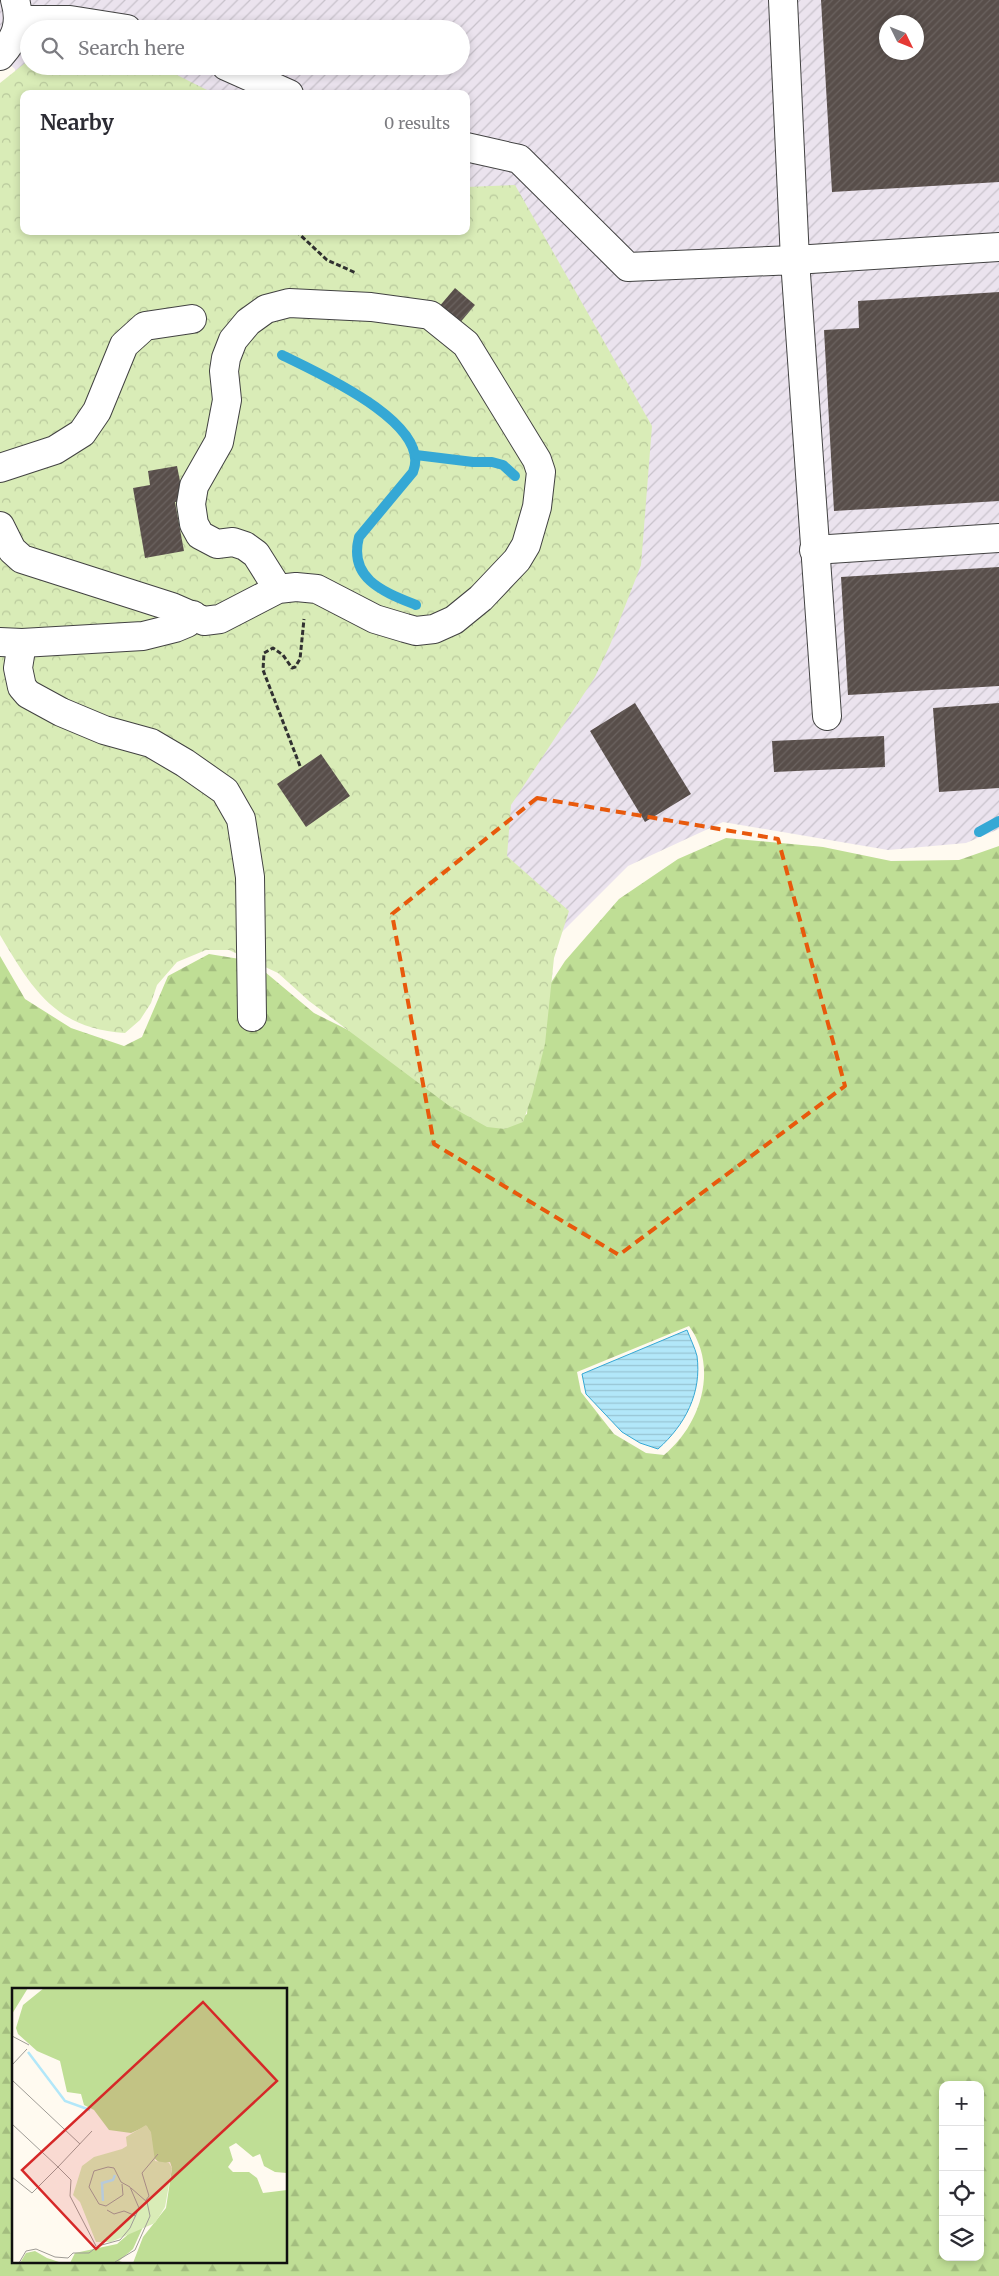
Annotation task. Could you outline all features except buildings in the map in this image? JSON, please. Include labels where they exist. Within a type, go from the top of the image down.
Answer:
[{"type":"street","points":[[783,0],[795,260],[827,716]]},
{"type":"street","points":[[0,56],[9,46],[17,10],[70,20]]},
{"type":"street","points":[[246,75],[280,90]]},
{"type":"street","points":[[470,147],[519,159],[628,267],[795,260],[999,247]]},
{"type":"street","points":[[0,526],[12,550],[22,559],[204,621],[220,619],[278,590],[306,588],[317,589],[375,619],[404,628],[416,630],[434,629],[454,620],[481,598],[517,560],[526,545],[537,507],[541,472],[537,460],[466,344],[430,315],[371,307],[290,303],[266,309],[248,322],[233,340],[226,358],[224,371],[227,400],[219,442],[194,486],[191,504],[194,524],[200,535],[209,541],[217,544],[233,542],[245,546],[256,554],[278,590]]},
{"type":"street","points":[[0,468],[55,450],[82,433],[97,411],[124,345],[145,326],[192,319]]},
{"type":"street","points":[[814,550],[999,538]]},
{"type":"street","points":[[192,616],[187,623],[163,632],[11,643],[22,687],[28,694],[61,712],[104,730],[151,743],[226,791],[241,820],[250,877],[252,1017]]},
{"type":"path","points":[[300,235],[327,260],[358,274],[369,290],[371,307]]},
{"type":"path","points":[[300,766],[263,670],[262,661],[264,653],[273,648],[283,654],[292,668],[295,668],[300,659],[306,588]]},
{"type":"highlighted area","points":[[537,798],[778,839],[845,1086],[619,1255],[434,1144],[392,914]]},
{"type":"shaded area","points":[[0,0],[999,0],[999,829],[966,843],[888,850],[723,822],[628,866],[547,947],[479,968],[466,235],[470,235],[470,90],[20,90],[20,127],[15,69],[0,56]]},
{"type":"green space","points":[[20,67],[20,75],[177,75],[207,90],[20,90],[20,235],[470,235],[470,187],[515,185],[652,426],[641,565],[610,645],[595,677],[511,805],[507,856],[569,911],[554,958],[545,1044],[532,1096],[523,1122],[505,1129],[487,1127],[448,1105],[309,1001],[278,973],[229,950],[206,950],[177,962],[157,985],[151,1003],[140,1020],[125,1033],[101,1030],[81,1024],[49,1003],[23,973],[0,935],[0,83]]},
{"type":"green space","points":[[726,838],[823,847],[891,861],[959,860],[999,846],[999,2276],[0,2276],[0,956],[25,999],[71,1028],[124,1046],[142,1037],[168,976],[209,954],[252,961],[314,1013],[370,1041],[513,1124],[527,1114],[530,1076],[545,992],[565,961],[619,899],[678,859]],"holes":[[[689,1326],[698,1342],[703,1359],[702,1395],[696,1412],[688,1428],[677,1443],[664,1455],[646,1453],[614,1434],[581,1392],[577,1372]]]},
{"type":"water","points":[[687,1330],[697,1356],[697,1383],[690,1407],[684,1419],[668,1440],[658,1449],[640,1443],[622,1432],[586,1394],[582,1374]]},
{"type":"waterway","points":[[282,355],[344,387],[368,402],[389,418],[406,435],[415,454],[413,472],[359,537],[357,551],[359,564],[371,582],[392,595],[416,605]]},
{"type":"waterway","points":[[416,455],[473,462],[492,462],[503,465],[515,476]]},
{"type":"waterway","points":[[979,832],[999,821]]}]
